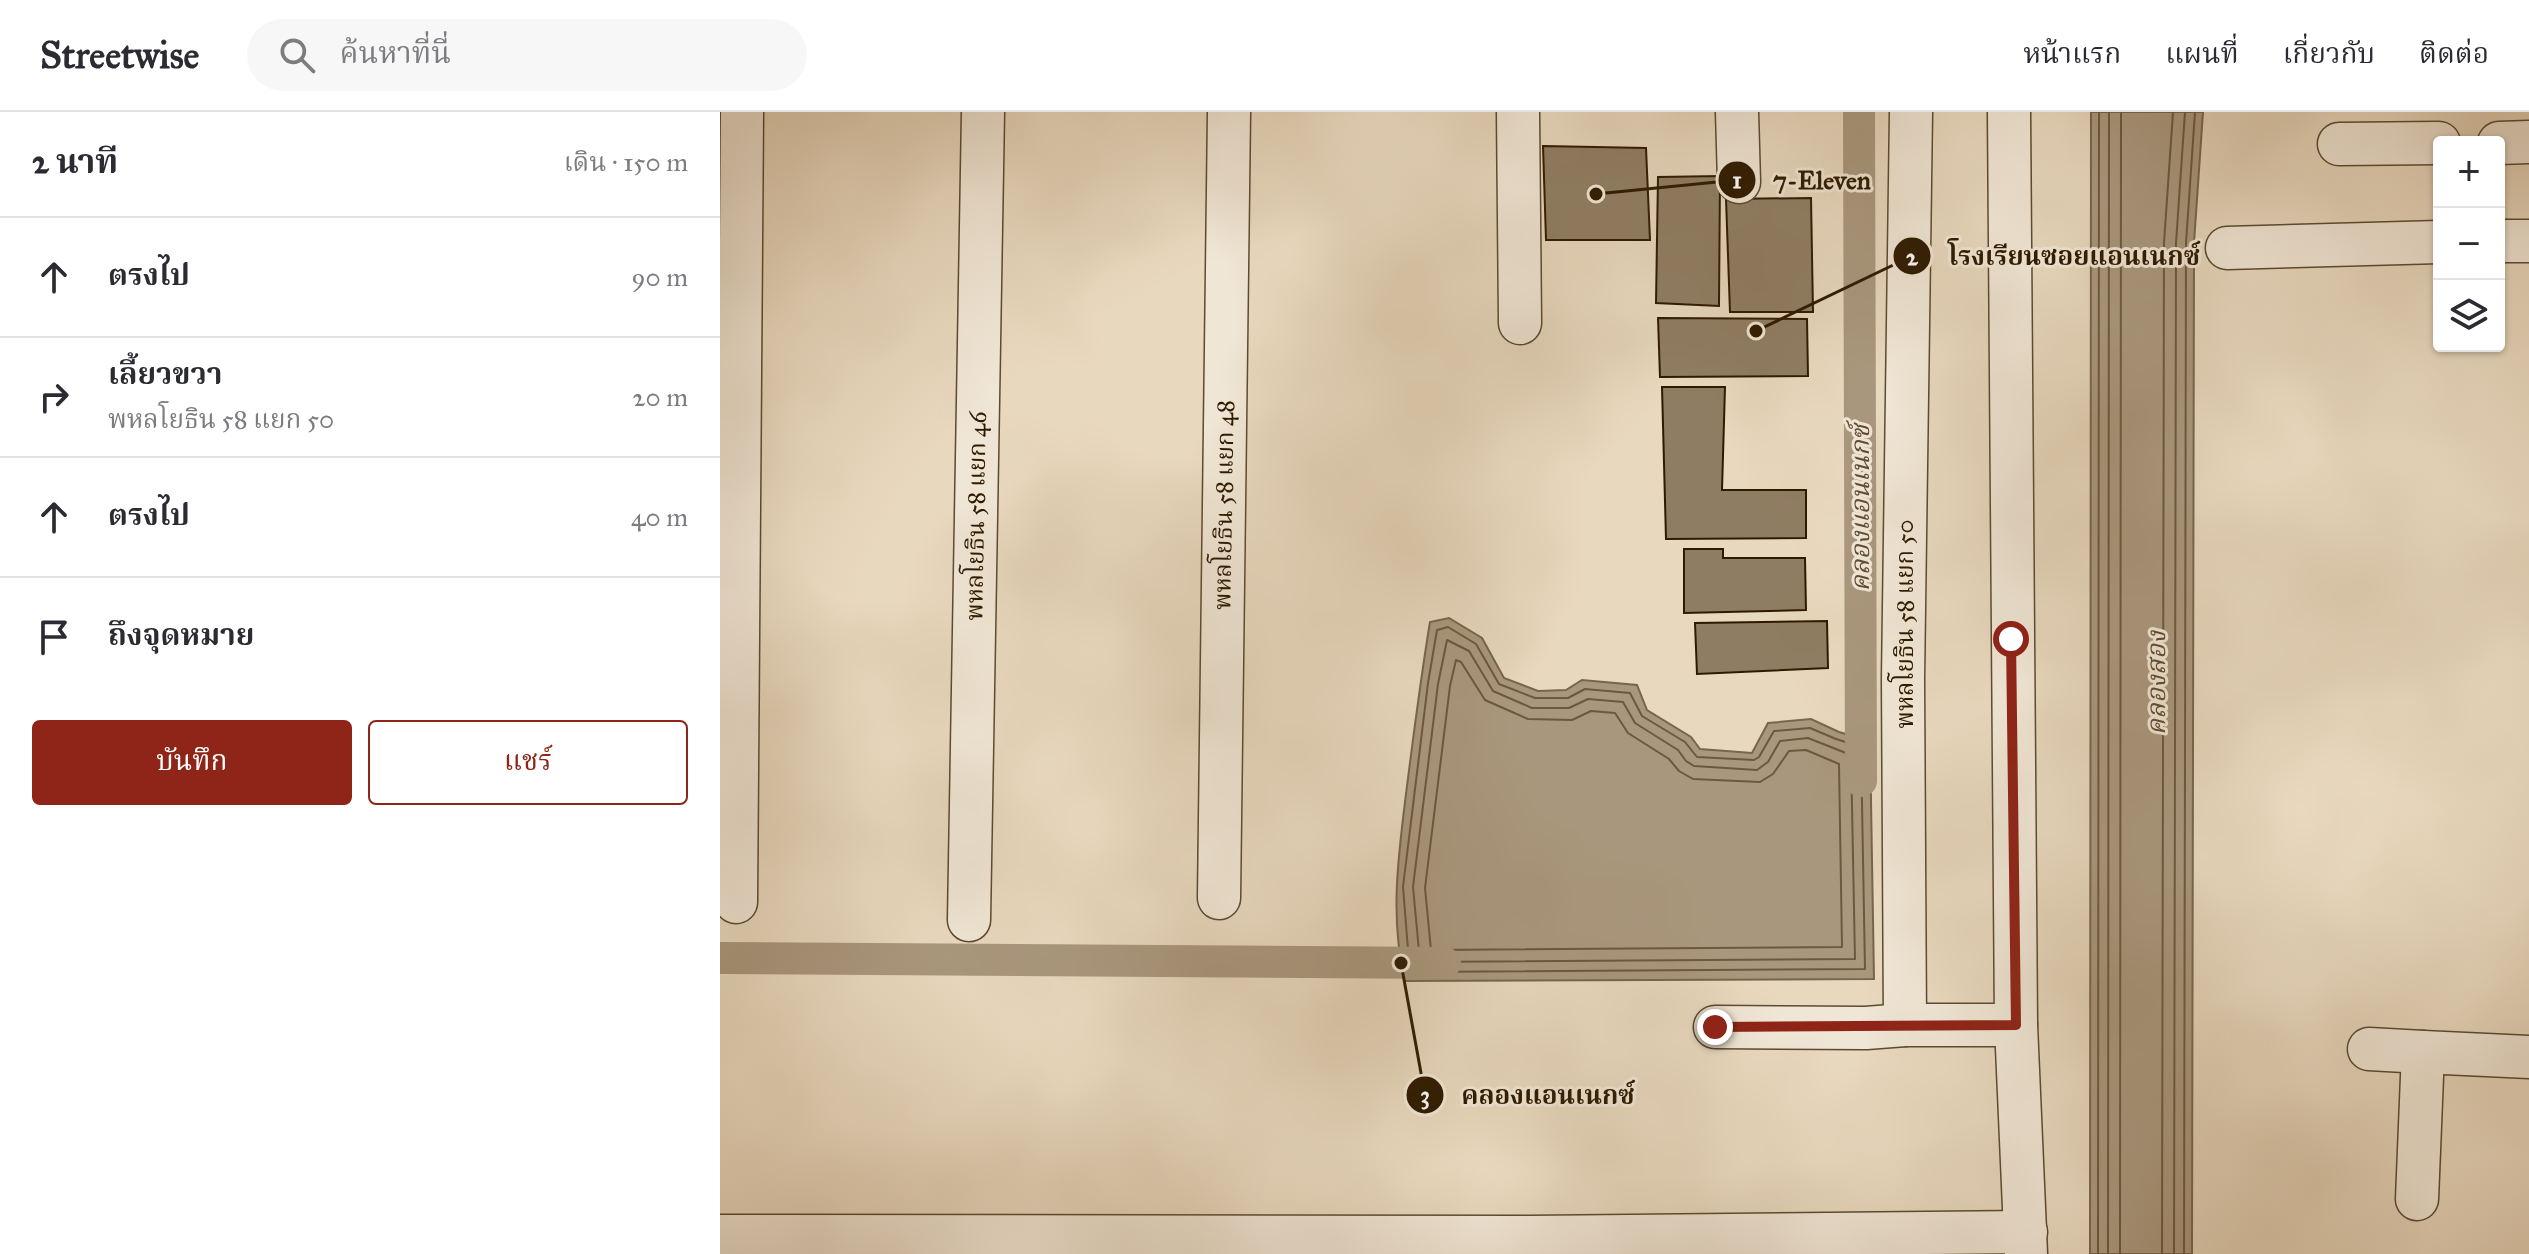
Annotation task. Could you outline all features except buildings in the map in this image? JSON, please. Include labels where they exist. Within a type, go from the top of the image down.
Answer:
[{"type":"street","points":[[736,902],[742,112]]},
{"type":"street","name":"พหลโยธิน 58 แยก 46","points":[[969,920],[983,112]]},
{"type":"street","name":"พหลโยธิน 58 แยก 48","points":[[1219,898],[1229,112]]},
{"type":"street","points":[[1518,112],[1520,323]]},
{"type":"street","points":[[1737,112],[1739,182]]},
{"type":"street","name":"พหลโยธิน 58 แยก 50","points":[[1905,1025],[1903,679],[1911,112]]},
{"type":"street","points":[[720,1236],[1531,1245],[2026,1243],[2016,1025],[2009,112]]},
{"type":"street","points":[[2505,143],[2529,142]]},
{"type":"street","points":[[2339,144],[2433,143]]},
{"type":"street","points":[[2505,241],[2529,241]]},
{"type":"street","points":[[2227,248],[2433,242]]},
{"type":"street","points":[[1715,1027],[2016,1025]]},
{"type":"street","points":[[2369,1049],[2529,1057]]},
{"type":"street","points":[[2417,1199],[2423,1052]]},
{"type":"water","name":"คลองสอง","points":[[2091,112],[2203,112],[2194,243],[2192,1254],[2090,1254]]},
{"type":"water","points":[[1449,618],[1482,638],[1504,678],[1538,691],[1566,690],[1582,680],[1637,685],[1647,710],[1691,737],[1700,749],[1752,753],[1768,723],[1811,719],[1870,741],[1874,979],[1405,981],[1396,908],[1404,810],[1430,622]]},
{"type":"waterway","name":"คลองแอนเนกซ์","points":[[1859,112],[1861,781]]},
{"type":"waterway","name":"คลองแอนเนกซ์","points":[[720,958],[1445,963]]},
{"type":"place","name":"7-Eleven","points":[[1596,194]]},
{"type":"place","name":"โรงเรียนซอยแอนเนกซ์","points":[[1756,331]]},
{"type":"place","name":"คลองแอนเนกซ์","points":[[1401,963]]},
{"type":"route","points":[[1715,1027],[2016,1025],[2011,639]]}]
